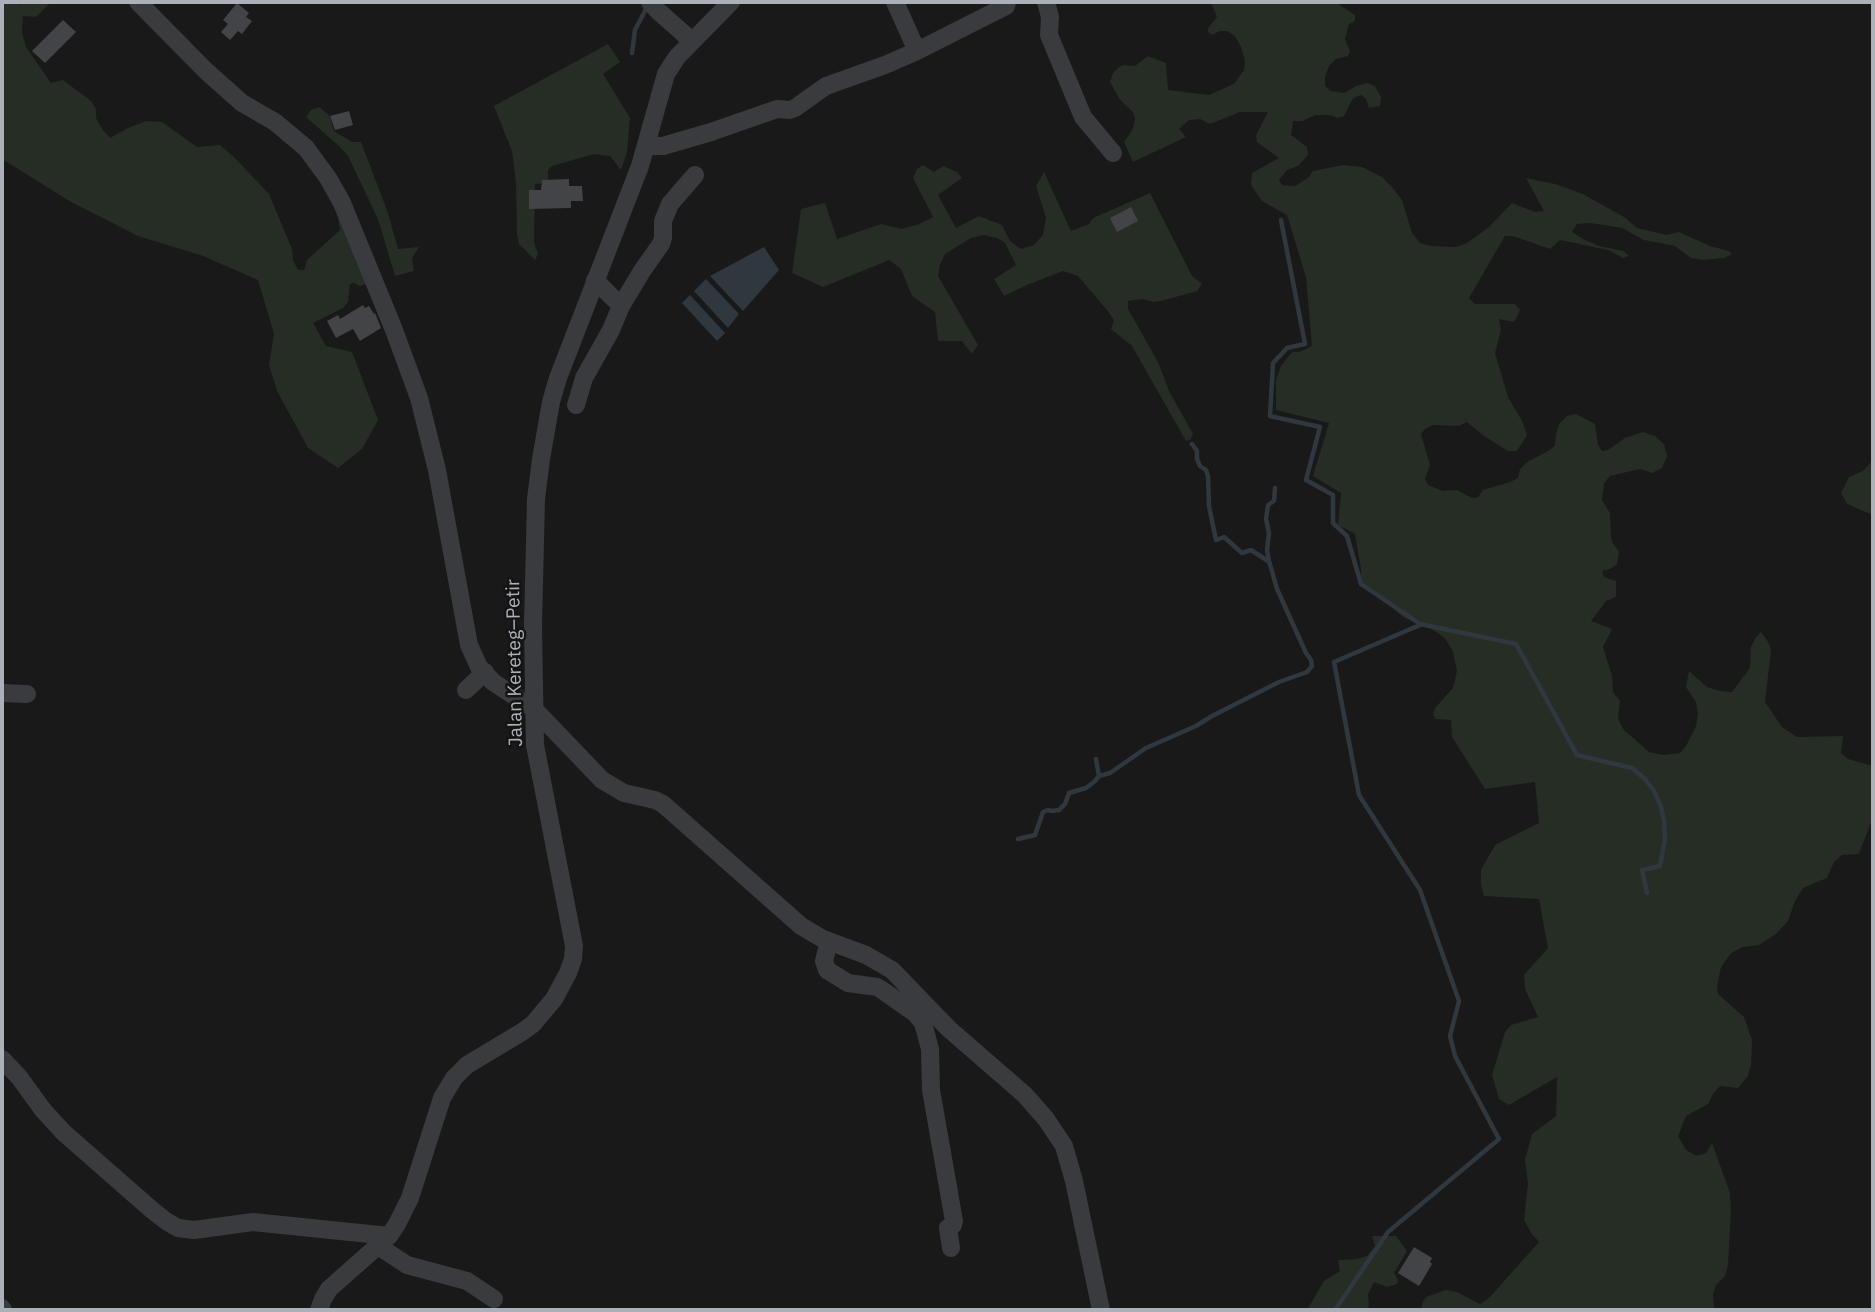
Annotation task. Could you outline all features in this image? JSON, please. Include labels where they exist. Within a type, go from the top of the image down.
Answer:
[{"type":"street","points":[[138,2],[205,70],[242,103],[275,122],[306,148],[342,203],[419,398],[437,470],[469,645],[479,667],[493,682],[534,709],[602,780],[624,793],[663,804],[810,933],[866,955],[892,970],[949,1029],[1026,1095],[1064,1146],[1101,1310]]},
{"type":"street","name":"Jalan Kereteg–Petir","points":[[319,1310],[329,1289],[383,1241],[410,1198],[447,1087],[467,1065],[533,1024],[554,999],[573,959],[574,946],[535,745],[533,625],[536,499],[541,458],[558,378],[622,214],[646,146],[666,75],[677,57],[731,2]]},
{"type":"street","points":[[895,2],[917,51]]},
{"type":"street","points":[[646,146],[663,146],[777,109],[790,110],[833,83],[917,51],[1006,6],[1006,2]]},
{"type":"street","points":[[1046,2],[1050,17],[1049,35],[1083,117],[1113,153]]},
{"type":"street","points":[[654,6],[692,41]]},
{"type":"street","points":[[576,405],[584,378],[621,306],[661,244],[663,221],[670,204],[695,175]]},
{"type":"street","points":[[595,280],[621,306]]},
{"type":"street","points":[[466,690],[485,672]]},
{"type":"street","points":[[2,693],[27,694]]},
{"type":"street","points":[[829,941],[824,961],[827,970],[848,983],[877,987],[915,1013],[923,1023],[930,1049],[931,1090],[954,1222],[948,1228],[951,1248]]},
{"type":"street","points":[[2,1059],[63,1132],[152,1210],[178,1228],[194,1230],[253,1222],[383,1241],[407,1265],[467,1281],[494,1299]]},
{"type":"shaded area","points":[[2,2],[16,2],[21,6],[18,2],[51,2],[36,17],[23,16],[22,32],[26,47],[51,83],[63,80],[91,101],[96,109],[96,118],[110,138],[146,121],[162,122],[197,147],[220,145],[234,157],[269,194],[298,270],[304,270],[307,260],[340,230],[337,213],[318,173],[280,135],[296,133],[329,164],[347,193],[362,229],[369,283],[360,286],[350,284],[348,302],[343,308],[313,323],[326,346],[352,352],[378,420],[362,449],[338,468],[308,448],[277,391],[269,365],[274,334],[258,280],[203,256],[138,236],[71,202],[2,159]]},
{"type":"shaded area","points":[[1211,2],[1335,2],[1355,15],[1355,21],[1349,24],[1345,39],[1350,51],[1348,56],[1336,59],[1329,66],[1325,86],[1331,91],[1344,93],[1367,83],[1375,86],[1381,97],[1380,106],[1369,108],[1366,99],[1361,95],[1353,98],[1344,116],[1337,118],[1316,115],[1302,121],[1293,121],[1291,135],[1307,147],[1308,155],[1298,166],[1287,170],[1279,180],[1282,185],[1295,186],[1308,178],[1313,171],[1344,165],[1362,167],[1382,177],[1402,200],[1412,233],[1420,243],[1456,247],[1467,243],[1489,227],[1512,203],[1535,212],[1544,211],[1526,178],[1583,194],[1624,217],[1637,228],[1667,235],[1679,232],[1732,254],[1724,258],[1704,260],[1691,258],[1675,246],[1644,240],[1622,228],[1590,223],[1577,224],[1572,232],[1599,246],[1623,251],[1629,256],[1623,258],[1608,250],[1560,240],[1550,249],[1513,236],[1505,236],[1469,298],[1475,304],[1515,304],[1520,310],[1514,322],[1499,319],[1501,330],[1495,353],[1508,397],[1527,435],[1517,451],[1508,451],[1467,422],[1459,426],[1433,425],[1421,434],[1430,465],[1425,479],[1428,485],[1443,491],[1457,490],[1472,498],[1478,497],[1483,490],[1518,478],[1520,469],[1527,462],[1555,445],[1559,424],[1567,416],[1576,414],[1595,424],[1598,445],[1602,451],[1625,438],[1643,432],[1655,436],[1664,444],[1667,456],[1662,468],[1652,473],[1640,469],[1610,476],[1604,483],[1602,500],[1610,513],[1613,544],[1619,551],[1617,564],[1602,571],[1604,577],[1616,581],[1616,597],[1606,601],[1591,621],[1612,629],[1603,647],[1612,676],[1613,692],[1620,701],[1618,718],[1623,729],[1649,752],[1664,755],[1680,753],[1696,726],[1698,713],[1696,702],[1686,687],[1689,671],[1707,687],[1732,692],[1750,668],[1751,647],[1761,632],[1771,650],[1765,702],[1782,727],[1797,737],[1843,736],[1841,753],[1848,759],[1873,766],[1873,817],[1859,854],[1842,855],[1834,862],[1827,878],[1803,888],[1788,921],[1777,933],[1759,945],[1743,947],[1731,953],[1721,967],[1718,994],[1744,1017],[1752,1040],[1748,1076],[1738,1088],[1720,1086],[1708,1104],[1686,1116],[1678,1136],[1686,1150],[1697,1156],[1706,1153],[1712,1143],[1730,1193],[1728,1265],[1725,1276],[1716,1285],[1713,1294],[1714,1307],[1717,1310],[1421,1309],[1426,1297],[1446,1290],[1457,1292],[1480,1304],[1489,1298],[1539,1242],[1524,1220],[1528,1184],[1525,1160],[1532,1134],[1556,1116],[1557,1077],[1509,1105],[1499,1099],[1492,1075],[1505,1032],[1511,1025],[1538,1017],[1525,989],[1524,975],[1548,948],[1539,899],[1484,896],[1481,885],[1481,870],[1495,845],[1539,823],[1535,782],[1485,789],[1452,737],[1451,720],[1436,719],[1433,715],[1435,708],[1453,688],[1457,671],[1453,652],[1445,638],[1403,617],[1361,584],[1355,534],[1338,525],[1341,493],[1313,476],[1329,423],[1276,410],[1276,380],[1281,366],[1292,352],[1312,346],[1306,277],[1287,215],[1262,201],[1251,185],[1252,173],[1279,158],[1257,142],[1256,135],[1268,112],[1240,112],[1210,124],[1200,119],[1189,120],[1179,129],[1186,137],[1133,162],[1124,142],[1133,129],[1135,118],[1110,82],[1119,67],[1135,66],[1148,56],[1166,63],[1168,90],[1209,95],[1234,84],[1244,70],[1245,61],[1235,36],[1227,31],[1212,35],[1208,32],[1217,17]]},
{"type":"shaded area","points":[[608,44],[620,62],[603,74],[630,118],[627,152],[621,170],[610,156],[594,154],[552,166],[548,170],[548,183],[535,184],[534,242],[538,254],[535,260],[519,244],[512,151],[494,106]]},
{"type":"shaded area","points":[[319,107],[329,115],[334,131],[352,142],[361,142],[388,213],[398,249],[419,247],[412,258],[414,271],[395,276],[378,219],[348,156],[306,117],[311,110]]},
{"type":"shaded area","points":[[923,165],[934,172],[943,166],[957,172],[962,178],[938,195],[956,228],[979,216],[1002,225],[1010,241],[1021,249],[1034,245],[1043,235],[1046,218],[1036,186],[1044,172],[1071,231],[1089,224],[1093,218],[1150,193],[1192,276],[1202,284],[1197,291],[1165,300],[1128,301],[1128,309],[1158,362],[1169,391],[1193,434],[1190,440],[1186,441],[1132,346],[1111,329],[1114,320],[1078,276],[1063,271],[1004,296],[994,279],[1016,265],[1005,243],[997,238],[983,235],[971,238],[945,254],[940,265],[938,276],[978,345],[972,354],[962,341],[938,341],[935,312],[912,296],[901,269],[889,260],[823,287],[792,273],[801,209],[825,203],[837,239],[881,224],[902,229],[933,217],[913,178],[917,169]]},
{"type":"shaded area","points":[[764,247],[779,270],[743,311],[710,276]]},
{"type":"shaded area","points":[[706,279],[739,314],[728,328],[694,291]]},
{"type":"shaded area","points":[[690,295],[725,333],[717,341],[682,303]]},
{"type":"shaded area","points":[[1873,460],[1873,515],[1847,504],[1841,493],[1849,477],[1863,471]]},
{"type":"shaded area","points":[[1372,1236],[1396,1236],[1407,1251],[1394,1273],[1397,1284],[1387,1287],[1374,1282],[1368,1294],[1369,1307],[1364,1310],[1307,1310],[1324,1281],[1340,1271],[1338,1260],[1367,1256],[1375,1246]]},
{"type":"building","points":[[237,3],[249,13],[246,17],[252,21],[242,34],[238,31],[230,40],[221,32],[228,24],[223,20]]},
{"type":"building","points":[[63,20],[76,32],[45,63],[32,51]]},
{"type":"building","points":[[349,111],[353,125],[335,130],[330,116]]},
{"type":"building","points":[[569,179],[569,186],[582,186],[583,201],[571,201],[571,208],[529,209],[529,190],[541,190],[542,180]]},
{"type":"building","points":[[1131,207],[1138,221],[1117,232],[1110,218]]},
{"type":"building","points":[[363,305],[365,308],[369,306],[375,313],[381,328],[360,341],[353,329],[336,338],[327,321],[338,315],[340,319]]},
{"type":"building","points":[[1414,1247],[1432,1258],[1432,1264],[1419,1286],[1398,1273]]},
{"type":"waterway","points":[[632,53],[635,30],[648,5]]},
{"type":"waterway","points":[[1281,220],[1305,344],[1287,348],[1273,363],[1270,416],[1320,427],[1306,480],[1333,495],[1333,523],[1347,536],[1361,584],[1420,624],[1516,644],[1577,755],[1632,768],[1645,779],[1661,807],[1665,839],[1660,866],[1642,870],[1647,893]]},
{"type":"waterway","points":[[1192,444],[1197,451],[1200,466],[1206,470],[1208,476],[1209,506],[1216,540],[1224,537],[1242,553],[1251,550],[1268,561]]},
{"type":"waterway","points":[[1099,776],[1110,773],[1146,748],[1196,726],[1279,682],[1307,672],[1312,666],[1277,589],[1269,561],[1266,519],[1268,505],[1274,501],[1275,488]]},
{"type":"waterway","points":[[1335,1310],[1388,1232],[1499,1139],[1455,1056],[1450,1036],[1459,1001],[1420,890],[1359,795],[1334,662],[1420,625]]},
{"type":"waterway","points":[[1018,839],[1035,835],[1043,812],[1059,810],[1065,804],[1069,793],[1086,788],[1094,782],[1099,776],[1096,759]]}]
